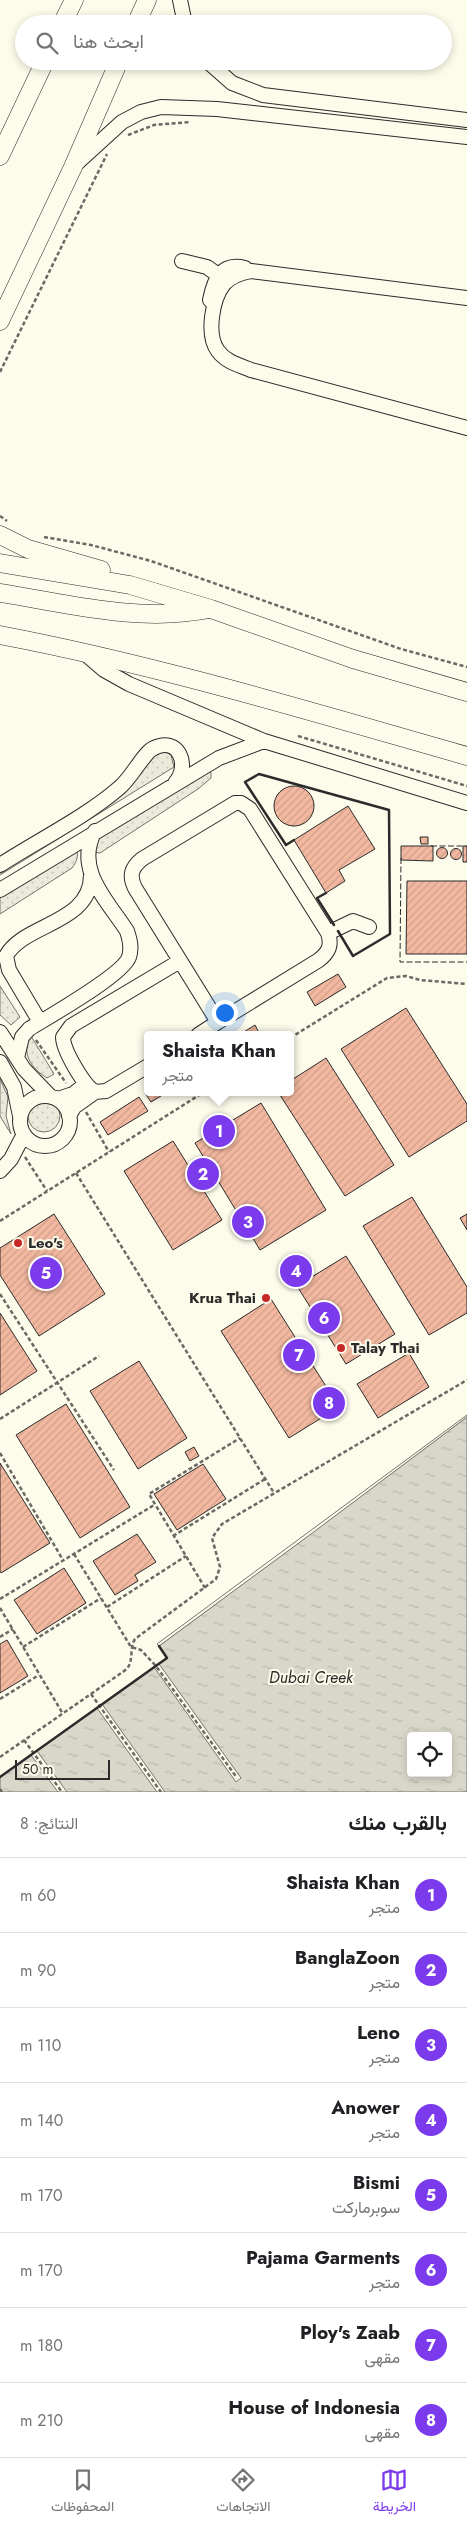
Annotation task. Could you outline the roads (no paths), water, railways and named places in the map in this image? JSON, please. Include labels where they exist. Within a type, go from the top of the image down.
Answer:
[{"type":"main road","points":[[66,15],[74,0]]},
{"type":"main road","points":[[140,15],[147,0]]},
{"type":"main road","points":[[0,156],[41,70]]},
{"type":"main road","points":[[0,320],[73,167],[115,70]]},
{"type":"main road","points":[[5,529],[28,549],[89,566],[130,585]]},
{"type":"main road","points":[[0,562],[130,585],[212,609],[353,659],[467,692]]},
{"type":"main road","points":[[0,593],[136,615],[169,615],[212,609]]},
{"type":"main road","points":[[0,635],[82,650],[204,681],[467,756]]},
{"type":"street","points":[[62,0],[62,15]]},
{"type":"street","points":[[180,0],[183,15]]},
{"type":"street","points":[[217,70],[232,83],[263,95],[467,120]]},
{"type":"street","points":[[73,167],[105,135],[122,122],[141,112],[161,107],[198,107],[340,121],[467,137]]},
{"type":"street","points":[[182,261],[207,267],[218,275]]},
{"type":"street","points":[[212,311],[214,281],[218,275],[231,267],[467,298]]},
{"type":"street","points":[[260,272],[241,272],[225,283],[219,291],[205,336],[210,355],[226,367],[251,370],[467,428]]},
{"type":"street","points":[[82,650],[104,670],[129,684],[264,741],[467,803]]},
{"type":"street","points":[[0,890],[175,784],[234,751],[264,741]]},
{"type":"street","points":[[0,865],[110,796],[130,777],[153,748],[162,745],[170,747],[178,752],[183,760],[184,768],[175,784]]},
{"type":"street","points":[[204,1031],[319,960],[329,950],[330,944],[328,933],[250,810],[241,803],[235,803],[142,859],[135,864],[131,872],[134,888],[218,1022]]},
{"type":"street","points":[[40,1022],[9,970],[6,956],[16,945],[82,904],[90,891],[91,875],[87,853],[95,831]]},
{"type":"street","points":[[17,1058],[22,1037],[28,1029],[117,972],[129,958],[130,940],[126,931],[91,875]]},
{"type":"street","points":[[328,933],[353,921],[369,927]]},
{"type":"street","points":[[91,1088],[65,1049],[64,1037],[66,1031],[180,961]]},
{"type":"street","points":[[0,1032],[36,1084],[63,1104],[69,1116]]},
{"type":"street","points":[[0,1062],[14,1087],[20,1116],[21,1141],[11,1160],[0,1171]]},
{"type":"street","points":[[20,1116],[22,1109],[38,1096],[55,1098],[91,1088],[106,1091],[144,1068]]},
{"type":"street","points":[[21,1141],[48,1145],[54,1144],[65,1135],[68,1129],[69,1116],[74,1107],[91,1088]]},
{"type":"water","name":"Dubai Creek","points":[[467,1417],[467,1792],[0,1792],[0,1777],[167,1658],[159,1646]]},
{"type":"place","name":"Shaista Khan","points":[[219,1131]]},
{"type":"place","name":"BanglaZoon","points":[[203,1174]]},
{"type":"place","name":"Leno","points":[[248,1222]]},
{"type":"place","name":"Leo's","points":[[18,1243]]},
{"type":"place","name":"Anower","points":[[296,1271]]},
{"type":"place","name":"Bismi","points":[[46,1273]]},
{"type":"place","name":"Krua Thai","points":[[266,1298]]},
{"type":"place","name":"Pajama Garments","points":[[324,1318]]},
{"type":"place","name":"Talay Thai","points":[[341,1348]]},
{"type":"place","name":"Ploy's Zaab","points":[[299,1355]]},
{"type":"place","name":"House of Indonesia","points":[[329,1403]]}]
